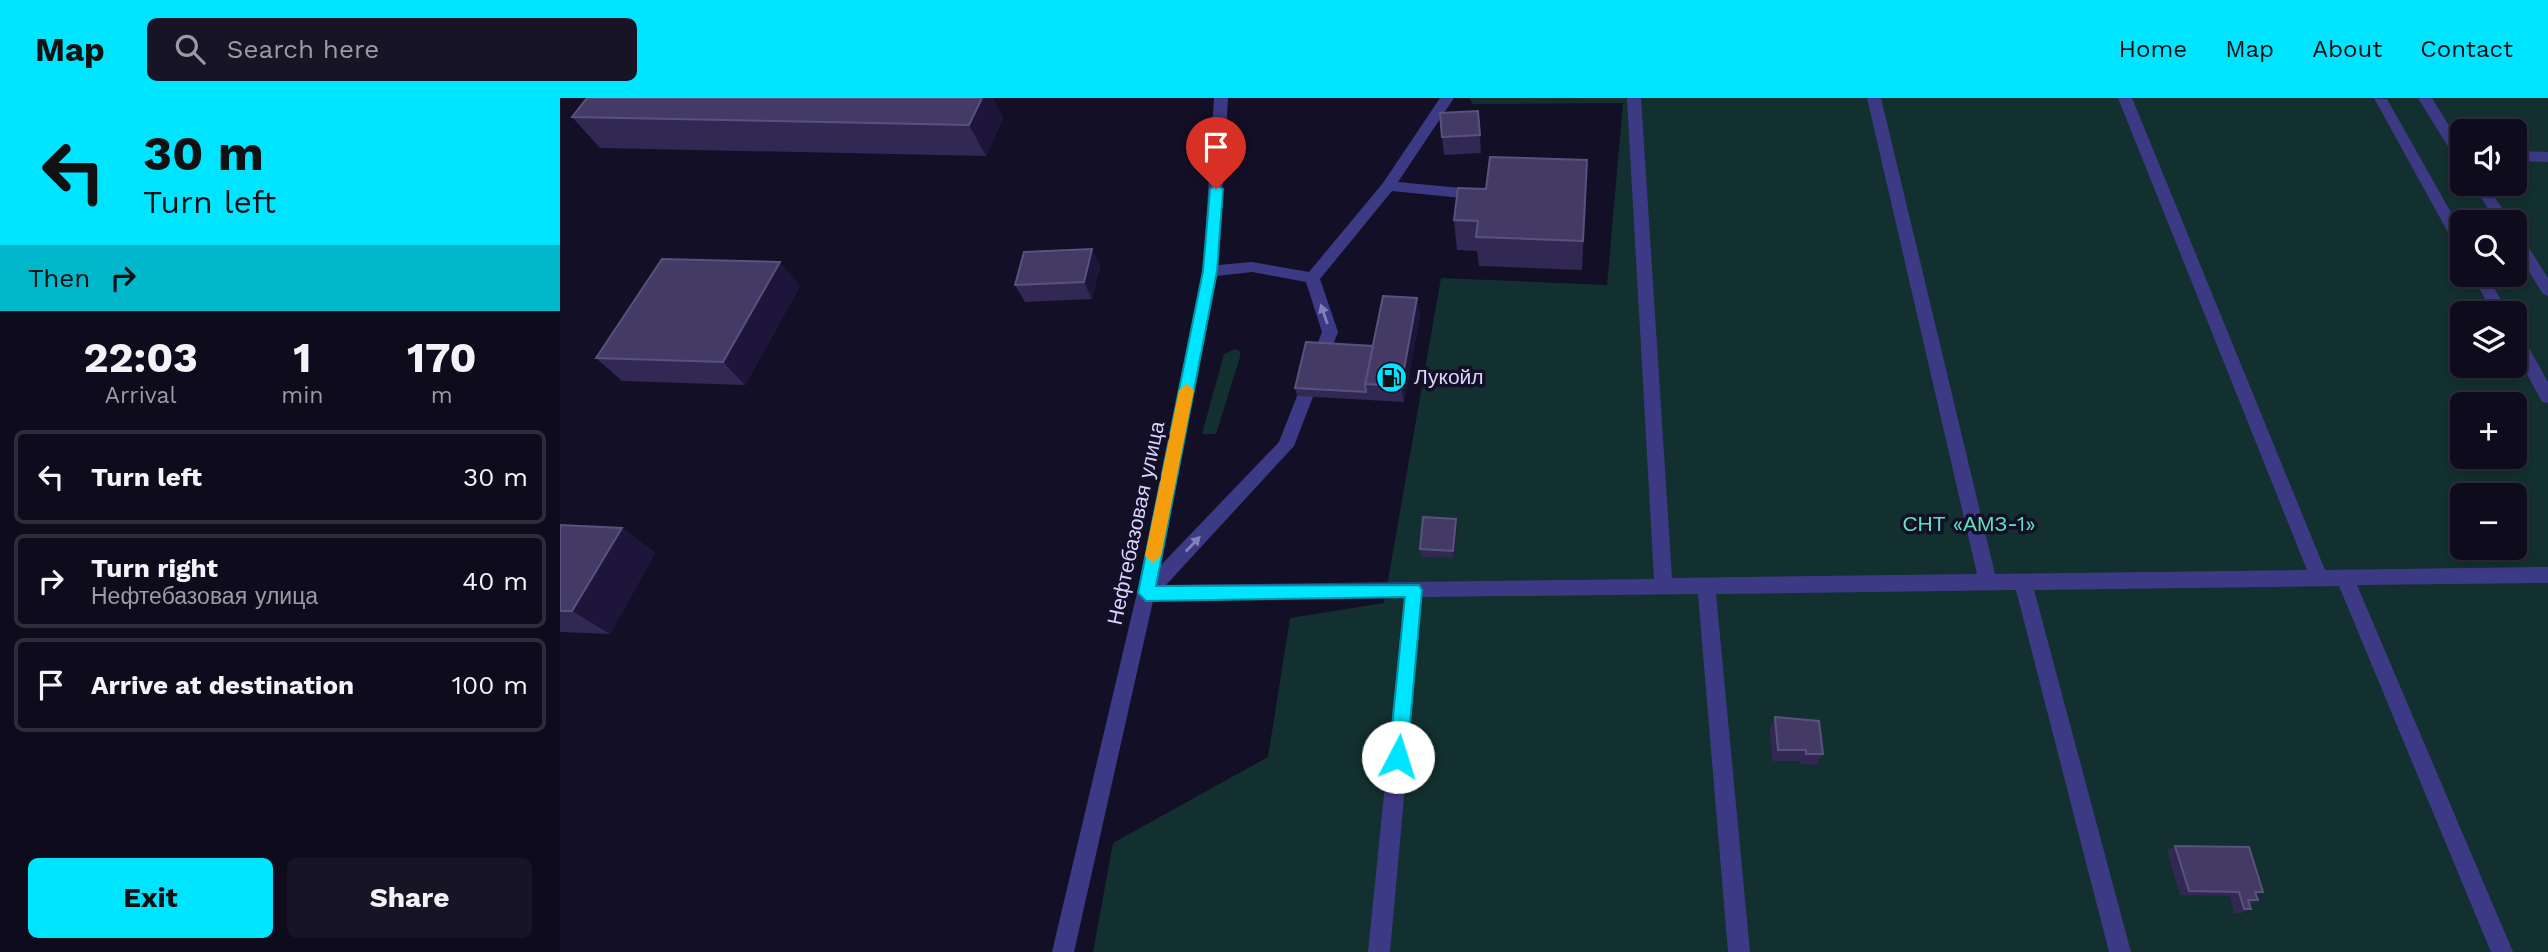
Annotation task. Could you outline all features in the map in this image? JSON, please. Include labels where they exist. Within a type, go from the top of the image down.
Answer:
[{"type":"street","name":"Нефтебазовая улица","points":[[1063,952],[1146,593],[1210,271],[1221,98]]},
{"type":"street","points":[[1312,278],[1388,186],[1447,98]]},
{"type":"street","points":[[1634,98],[1664,587]]},
{"type":"street","points":[[1874,98],[1988,583]]},
{"type":"street","points":[[2125,98],[2319,578]]},
{"type":"street","points":[[2425,98],[2450,137]]},
{"type":"street","points":[[2380,99],[2450,224]]},
{"type":"street","points":[[2527,156],[2548,157]]},
{"type":"street","points":[[1388,186],[1485,196]]},
{"type":"street","points":[[2527,258],[2548,290]]},
{"type":"street","points":[[1210,271],[1252,267],[1312,278]]},
{"type":"street","points":[[1146,593],[1286,446],[1330,332],[1312,278]]},
{"type":"street","points":[[2527,359],[2548,397]]},
{"type":"street","points":[[1146,593],[2548,575]]},
{"type":"street","points":[[2345,578],[2502,952]]},
{"type":"street","points":[[2023,582],[2120,952]]},
{"type":"street","points":[[1706,586],[1739,952]]},
{"type":"street","points":[[1379,952],[1414,590]]},
{"type":"green space","name":"СНТ «АМЗ-1»","points":[[1469,98],[2548,98],[2548,952],[1093,952],[1113,843],[1268,757],[1290,618],[1384,603],[1441,278],[1607,285],[1623,103],[1473,104]]},
{"type":"green space","points":[[1235,349],[1240,351],[1240,357],[1216,434],[1202,434],[1224,354]]},
{"type":"building","points":[[587,98],[982,98],[969,125],[572,117]]},
{"type":"building","points":[[1478,111],[1480,135],[1442,137],[1440,113]]},
{"type":"building","points":[[1490,157],[1587,160],[1583,241],[1476,237],[1478,221],[1454,220],[1458,188],[1486,189]]},
{"type":"building","points":[[1092,249],[1084,282],[1015,285],[1024,252]]},
{"type":"building","points":[[662,259],[780,262],[723,362],[596,358]]},
{"type":"building","name":"Лукойл","points":[[1383,296],[1417,298],[1401,386],[1365,384]]},
{"type":"building","points":[[1306,342],[1373,346],[1365,384],[1366,392],[1295,388]]},
{"type":"building","points":[[1423,517],[1456,519],[1453,551],[1420,549]]},
{"type":"building","points":[[560,525],[622,528],[572,611],[560,611]]},
{"type":"building","points":[[1775,717],[1819,721],[1823,754],[1806,754],[1806,750],[1778,750]]},
{"type":"building","points":[[2175,846],[2249,847],[2263,892],[2255,892],[2258,900],[2248,900],[2251,909],[2244,909],[2239,892],[2189,891]]},
{"type":"slow traffic","points":[[1153,556],[1187,390]]},
{"type":"place","name":"Лукойл","points":[[1391,377]]},
{"type":"route","points":[[1216,189],[1210,271],[1146,593],[1414,590],[1398,757]]}]
